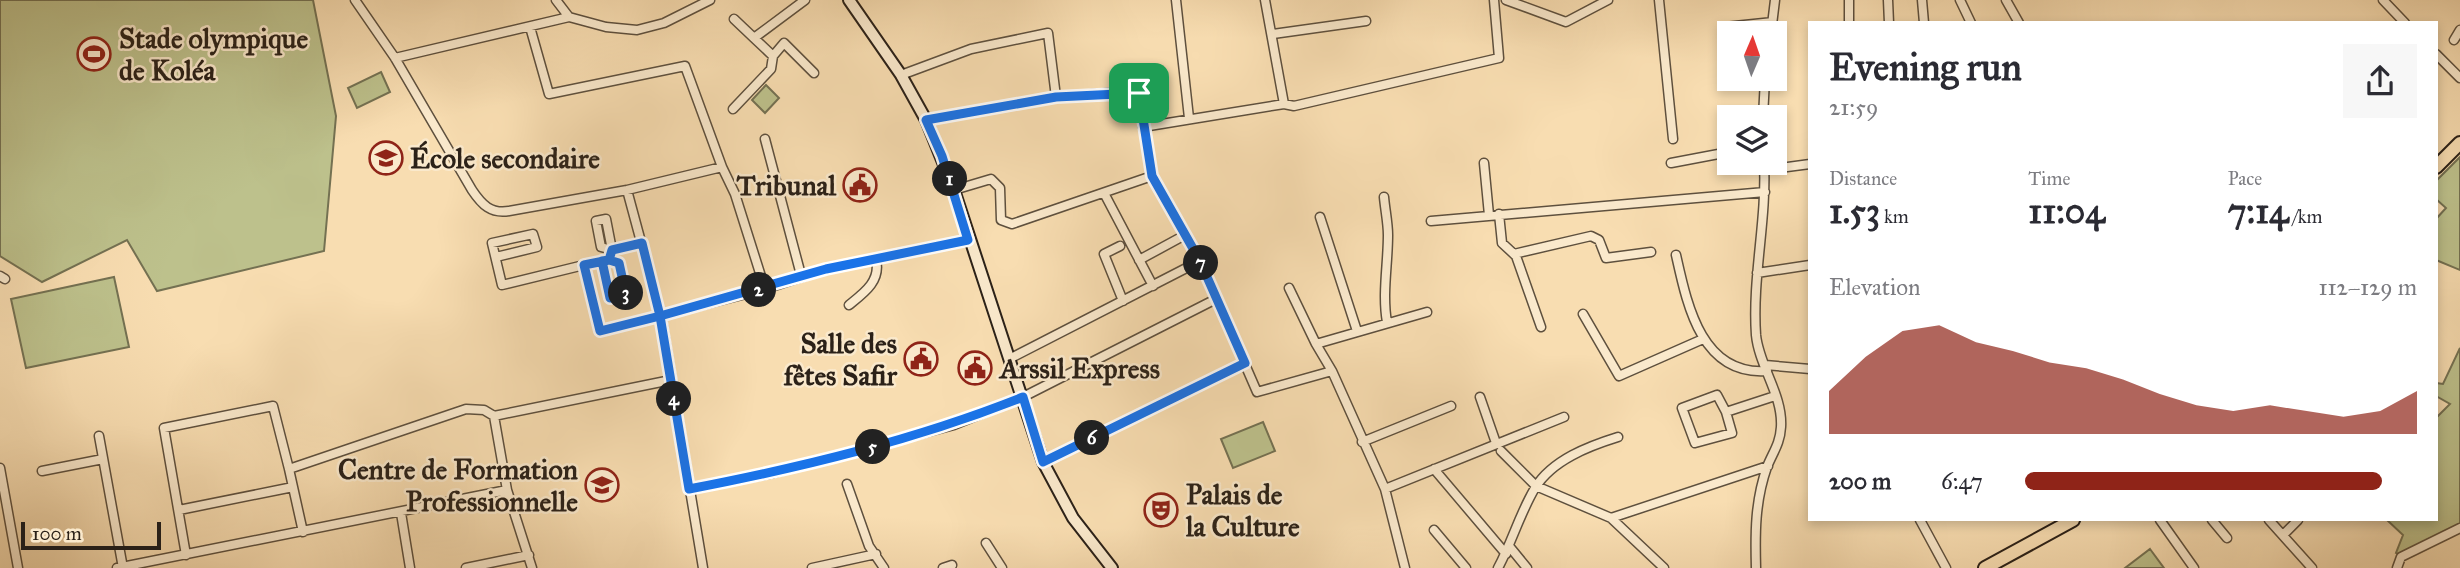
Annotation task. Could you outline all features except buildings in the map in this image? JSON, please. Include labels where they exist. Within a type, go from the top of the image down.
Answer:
[{"type":"main road","points":[[849,0],[901,75],[926,120],[954,190],[968,240],[1043,462],[1073,518],[1112,568]]},
{"type":"main road","points":[[2438,165],[2460,143]]},
{"type":"main road","points":[[1985,568],[2071,521]]},
{"type":"street","points":[[355,0],[395,58],[472,190],[485,207],[497,213],[627,190],[722,167]]},
{"type":"street","points":[[556,0],[569,17]]},
{"type":"street","points":[[395,58],[569,17],[606,27],[637,30],[664,23],[710,0]]},
{"type":"street","points":[[754,38],[805,0]]},
{"type":"street","points":[[1176,0],[1189,118]]},
{"type":"street","points":[[1265,0],[1284,104]]},
{"type":"street","points":[[1143,127],[1284,104],[1294,106],[1499,58],[1494,0]]},
{"type":"street","points":[[1506,0],[1566,22],[1608,0]]},
{"type":"street","points":[[1659,0],[1673,139]]},
{"type":"street","points":[[1773,21],[1775,0]]},
{"type":"street","points":[[1849,0],[1849,21]]},
{"type":"street","points":[[1888,0],[1889,21]]},
{"type":"street","points":[[1922,0],[1924,21]]},
{"type":"street","points":[[1960,0],[1970,21]]},
{"type":"street","points":[[2006,0],[2018,21]]},
{"type":"street","points":[[2383,0],[2403,21]]},
{"type":"street","points":[[734,19],[773,56]]},
{"type":"street","points":[[1273,34],[1366,21]]},
{"type":"street","points":[[530,27],[549,94],[685,66],[722,167],[735,194],[765,289]]},
{"type":"street","points":[[2454,40],[2460,30]]},
{"type":"street","points":[[901,75],[971,49],[1048,33],[1056,97]]},
{"type":"street","points":[[733,109],[771,69],[773,56],[784,43],[814,73]]},
{"type":"street","points":[[2438,56],[2460,78]]},
{"type":"street","points":[[926,120],[1056,97],[1136,91],[1139,93],[1152,176],[1200,261],[1256,392],[1332,371]]},
{"type":"street","points":[[765,139],[801,275]]},
{"type":"street","points":[[1671,163],[1717,154]]},
{"type":"street","points":[[1484,163],[1489,215]]},
{"type":"street","points":[[1787,166],[1808,164]]},
{"type":"street","points":[[1756,568],[1755,517],[1768,466],[1779,445],[1781,424],[1756,334],[1756,273],[1765,175]]},
{"type":"street","points":[[954,190],[991,179],[1000,188],[1000,220],[1012,224],[1152,176]]},
{"type":"street","points":[[627,190],[660,316],[703,568]]},
{"type":"street","points":[[1431,221],[1765,192]]},
{"type":"street","points":[[1104,193],[1153,286]]},
{"type":"street","points":[[1384,197],[1388,235],[1387,288],[1384,297],[1387,322]]},
{"type":"street","points":[[1499,214],[1502,243],[1514,254],[1541,327]]},
{"type":"street","points":[[1320,217],[1357,331]]},
{"type":"street","points":[[496,257],[537,247],[533,234],[492,243],[502,285],[605,261],[612,250],[642,243]]},
{"type":"street","points":[[1139,260],[1185,235]]},
{"type":"street","points":[[1514,254],[1591,236],[1599,240],[1606,258],[1651,252]]},
{"type":"street","points":[[584,265],[600,331],[765,289],[801,275],[968,240]]},
{"type":"street","points":[[1120,246],[1104,254],[1124,301]]},
{"type":"street","points":[[1676,255],[1690,315],[1703,339],[1737,367],[1755,372],[1766,368],[1808,369]]},
{"type":"street","points":[[849,304],[872,284],[878,268],[876,260]]},
{"type":"street","points":[[1009,359],[1200,261]]},
{"type":"street","points":[[1756,273],[1808,265]]},
{"type":"street","points":[[1289,288],[1332,371],[1385,489],[1405,568]]},
{"type":"street","points":[[689,489],[773,473],[954,425],[1023,397],[1216,299]]},
{"type":"street","points":[[1316,344],[1427,312]]},
{"type":"street","points":[[1583,314],[1619,376],[1703,339]]},
{"type":"street","points":[[1043,462],[1245,363]]},
{"type":"street","points":[[289,468],[466,409],[484,410],[494,416],[671,380]]},
{"type":"street","points":[[1717,395],[1726,412],[1732,433],[1695,443],[1682,408],[1717,395]]},
{"type":"street","points":[[1726,412],[1775,396]]},
{"type":"street","points":[[1480,397],[1498,447],[1536,486],[1611,518],[1664,568]]},
{"type":"street","points":[[187,555],[164,428],[272,406],[303,532]]},
{"type":"street","points":[[1362,442],[1451,407]]},
{"type":"street","points":[[494,416],[507,490],[532,568]]},
{"type":"street","points":[[1385,489],[1498,447],[1564,417]]},
{"type":"street","points":[[99,436],[121,568],[507,490]]},
{"type":"street","points":[[1498,568],[1536,486],[1565,460],[1586,447],[1618,437]]},
{"type":"street","points":[[42,471],[103,459]]},
{"type":"street","points":[[1611,518],[1768,466]]},
{"type":"street","points":[[0,468],[18,568]]},
{"type":"street","points":[[1434,469],[1527,568]]},
{"type":"street","points":[[847,484],[869,546],[884,568]]},
{"type":"street","points":[[179,510],[293,487]]},
{"type":"street","points":[[401,513],[410,568]]},
{"type":"street","points":[[1921,521],[1946,568]]},
{"type":"street","points":[[2161,521],[2194,568]]},
{"type":"street","points":[[2213,521],[2227,538]]},
{"type":"street","points":[[2270,521],[2312,568]]},
{"type":"street","points":[[2283,535],[2297,521]]},
{"type":"street","points":[[2396,568],[2401,557],[2460,528]]},
{"type":"street","points":[[1434,530],[1466,568]]},
{"type":"street","points":[[986,543],[1002,568]]},
{"type":"street","points":[[2396,553],[2396,568]]},
{"type":"street","points":[[812,568],[876,554]]},
{"type":"street","points":[[466,568],[529,555]]},
{"type":"green space","points":[[0,0],[313,0],[336,116],[324,251],[157,291],[127,240],[42,282],[0,256]]},
{"type":"green space","points":[[381,72],[390,92],[357,108],[348,88]]},
{"type":"green space","points":[[766,85],[779,98],[765,113],[752,100]]},
{"type":"green space","points":[[2460,157],[2460,270],[2438,261],[2438,217],[2446,208],[2438,201],[2438,179]]},
{"type":"green space","points":[[114,277],[129,347],[26,368],[11,299]]},
{"type":"green space","points":[[2460,348],[2460,525],[2402,555],[2396,553],[2403,535],[2388,521],[2438,521],[2438,416],[2450,404],[2438,397],[2438,383],[2443,384]]},
{"type":"green space","points":[[1263,422],[1275,451],[1233,468],[1221,439]]},
{"type":"green space","points":[[2150,549],[2164,568],[2125,568]]},
{"type":"place","name":"Stade olympique de Koléa","points":[[94,54]]},
{"type":"place","name":"École secondaire","points":[[386,158]]},
{"type":"place","name":"Tribunal","points":[[860,185]]},
{"type":"place","name":"Salle des fêtes Safir","points":[[921,359]]},
{"type":"place","name":"Arssil Express","points":[[975,368]]},
{"type":"place","name":"Centre de Formation Professionnelle","points":[[602,485]]},
{"type":"place","name":"Palais de la Culture","points":[[1161,510]]},
{"type":"route","points":[[1139,93],[1136,91],[1056,97],[1004,104],[926,120],[954,190],[968,240],[801,275],[765,289],[660,316],[642,243],[612,250],[609,260],[602,261],[610,298],[626,295],[619,263],[609,260],[584,265],[600,331],[660,316],[689,489],[773,473],[890,444],[954,425],[1023,397],[1043,462],[1245,363],[1200,261],[1152,176],[1139,93]]}]
